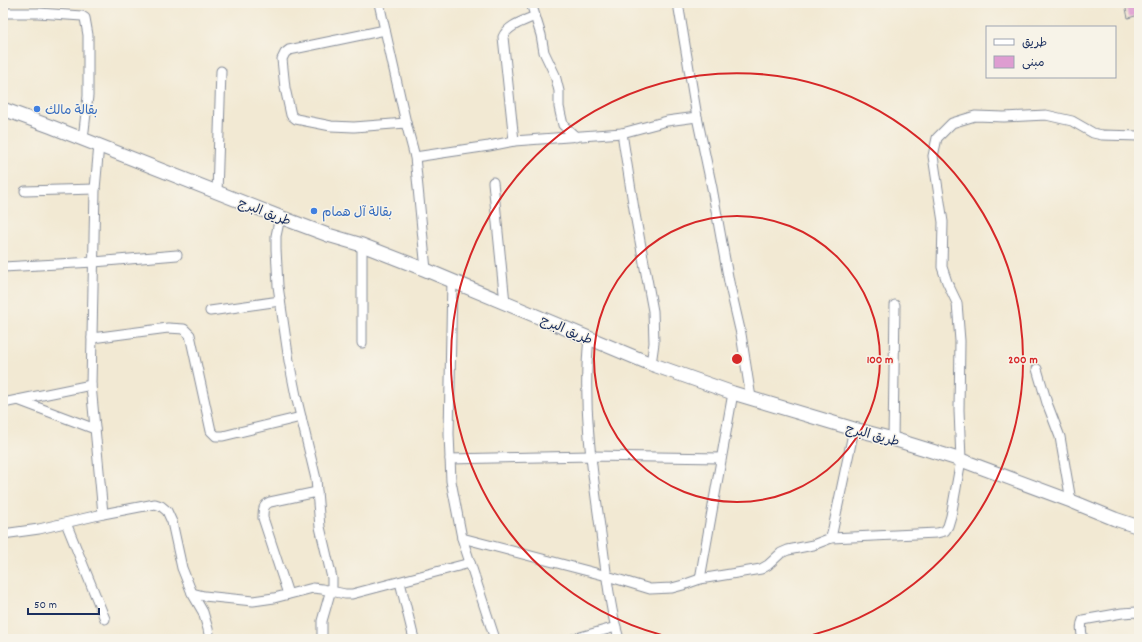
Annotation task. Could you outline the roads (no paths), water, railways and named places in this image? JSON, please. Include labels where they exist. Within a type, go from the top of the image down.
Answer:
[{"type":"street","points":[[379,3],[415,157],[426,270]]},
{"type":"street","points":[[531,3],[541,35],[544,52],[555,75],[559,107],[564,125],[576,137]]},
{"type":"street","points":[[678,3],[697,117],[712,188],[729,282],[741,334],[751,398]]},
{"type":"street","points":[[3,13],[82,16],[85,18],[88,35],[88,96],[84,139]]},
{"type":"street","points":[[514,141],[503,37],[505,32],[514,26],[535,16]]},
{"type":"street","points":[[385,30],[289,50],[285,53],[282,59],[291,115],[296,119],[331,126],[354,127],[406,123]]},
{"type":"street","points":[[217,193],[221,71]]},
{"type":"street","name":"طريق البرج","points":[[3,109],[84,139],[280,217],[328,235],[362,245],[452,280],[651,364],[733,393],[961,460],[1139,527]]},
{"type":"street","points":[[462,538],[607,576],[650,589],[672,588],[700,579],[761,569],[768,565],[781,553],[788,550],[813,545],[831,538],[937,533],[945,531],[951,516],[961,460],[959,410],[960,340],[956,303],[942,267],[943,222],[933,156],[937,138],[952,123],[975,116],[1004,117],[1046,115],[1072,121],[1093,133],[1102,135],[1139,136]]},
{"type":"street","points":[[415,157],[514,141],[622,133],[667,122],[697,117]]},
{"type":"street","points":[[622,133],[653,311],[654,343],[651,364]]},
{"type":"street","points":[[99,145],[95,189],[91,386],[102,514]]},
{"type":"street","points":[[493,182],[505,303]]},
{"type":"street","points":[[25,191],[95,189]]},
{"type":"street","points":[[280,217],[276,236],[276,262],[280,300],[296,396],[316,479],[320,527],[332,578],[322,621],[322,639]]},
{"type":"street","points":[[362,245],[362,342]]},
{"type":"street","points":[[3,267],[94,262],[177,255]]},
{"type":"street","points":[[452,280],[449,434],[452,488],[462,538],[495,639]]},
{"type":"street","points":[[210,311],[280,300]]},
{"type":"street","points":[[893,439],[895,305]]},
{"type":"street","points":[[92,338],[168,328],[184,329],[190,335],[211,431],[216,436],[223,436],[301,417]]},
{"type":"street","points":[[589,338],[586,383],[591,456],[607,576],[619,639]]},
{"type":"street","points":[[1037,369],[1047,403],[1060,437],[1071,501]]},
{"type":"street","points":[[3,403],[91,386]]},
{"type":"street","points":[[700,579],[733,393]]},
{"type":"street","points":[[18,400],[95,429]]},
{"type":"street","points":[[831,538],[854,429]]},
{"type":"street","points":[[450,459],[591,456],[721,458]]},
{"type":"street","points":[[288,594],[263,518],[263,508],[270,502],[317,492]]},
{"type":"street","points":[[3,534],[39,529],[102,514],[155,504],[161,506],[167,510],[172,522],[182,568],[192,593],[203,612],[210,639]]},
{"type":"street","points":[[66,523],[104,619]]},
{"type":"street","points":[[192,593],[204,596],[252,601],[314,588],[352,594],[470,563]]},
{"type":"street","points":[[400,582],[414,639]]},
{"type":"street","points":[[1083,639],[1081,624],[1083,620],[1092,617],[1122,613],[1137,612],[1139,614]]},
{"type":"street","points":[[573,639],[616,627]]},
{"type":"place","name":"بقالة مالك","points":[[37,109]]},
{"type":"place","name":"بقالة آل همام","points":[[314,211]]}]
